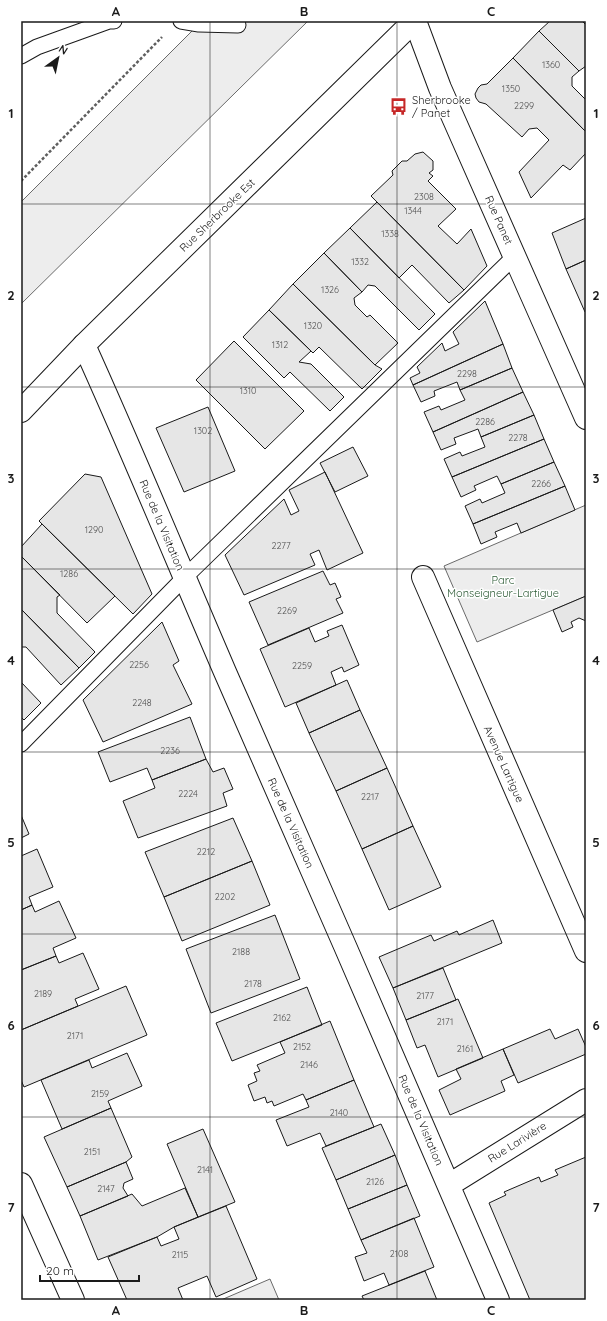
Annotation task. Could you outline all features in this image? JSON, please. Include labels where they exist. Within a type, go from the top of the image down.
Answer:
[{"type":"street","name":"Rue Panet","points":[[414,21],[440,88],[586,418]]},
{"type":"street","name":"Rue Sherbrooke Est","points":[[21,411],[84,345],[414,21]]},
{"type":"street","name":"Rue de la Visitation","points":[[84,345],[498,1300]]},
{"type":"street","name":"Avenue Lartigue","points":[[423,577],[586,951]]},
{"type":"street","name":"Rue Larivière","points":[[449,1185],[586,1100]]},
{"type":"street","points":[[21,1184],[73,1300]]},
{"type":"lane","points":[[21,56],[37,47],[114,21]]},
{"type":"lane","points":[[181,21],[199,24],[238,26]]},
{"type":"lane","points":[[21,744],[184,577],[515,256]]},
{"type":"path","points":[[21,181],[167,32]]},
{"type":"shaded area","points":[[202,21],[308,21],[21,304],[21,202]]},
{"type":"shaded area","name":"Parc Monseigneur-Lartigue","points":[[586,505],[586,596],[477,642],[444,566]]},
{"type":"shaded area","points":[[270,1279],[279,1300],[221,1300]]},
{"type":"building","points":[[550,21],[582,21],[586,25],[586,66],[579,71],[539,31]]},
{"type":"building","points":[[539,31],[579,71],[572,77],[572,86],[586,100],[586,132],[513,58]]},
{"type":"building","points":[[513,58],[586,132],[586,153],[570,170],[563,165],[531,198],[519,172],[549,140],[537,128],[529,129],[522,137],[486,104],[479,102],[475,94],[481,85],[487,84]]},
{"type":"building","points":[[423,152],[433,161],[433,170],[429,173],[433,176],[428,181],[456,209],[438,226],[457,244],[471,229],[487,266],[464,290],[371,196],[393,175],[392,171],[402,161],[407,161],[415,154]]},
{"type":"building","points":[[377,202],[464,290],[449,303],[412,265],[399,278],[350,228]]},
{"type":"building","points":[[586,218],[586,260],[566,269],[552,233]]},
{"type":"building","points":[[350,228],[435,314],[419,330],[375,286],[368,285],[362,292],[324,253]]},
{"type":"building","points":[[324,253],[362,292],[354,298],[355,305],[367,317],[370,315],[398,343],[375,365],[293,284]]},
{"type":"building","points":[[586,260],[586,312],[585,312],[566,269]]},
{"type":"building","points":[[293,284],[375,365],[382,369],[362,389],[319,347],[313,353],[269,310]]},
{"type":"building","points":[[485,301],[503,344],[413,385],[410,378],[420,373],[417,367],[442,343],[445,351],[459,344],[453,332]]},
{"type":"building","points":[[269,310],[311,351],[299,362],[311,364],[344,397],[330,411],[290,372],[284,378],[243,337]]},
{"type":"building","points":[[234,341],[304,411],[265,449],[196,380]]},
{"type":"building","points":[[503,344],[512,368],[460,390],[457,382],[434,391],[435,396],[421,402],[413,385]]},
{"type":"building","points":[[512,368],[523,392],[433,432],[424,412],[439,406],[441,410],[465,400],[460,390]]},
{"type":"building","points":[[523,392],[534,415],[481,437],[478,429],[454,438],[456,444],[441,450],[433,432]]},
{"type":"building","points":[[208,407],[235,471],[184,492],[156,428]]},
{"type":"building","points":[[534,415],[544,439],[452,477],[444,459],[460,452],[462,456],[485,447],[481,437]]},
{"type":"building","points":[[544,439],[554,462],[501,484],[497,476],[474,486],[476,490],[461,497],[452,477]]},
{"type":"building","points":[[353,447],[368,476],[335,492],[320,463]]},
{"type":"building","points":[[554,462],[565,486],[473,524],[465,506],[480,499],[482,503],[505,493],[501,484]]},
{"type":"building","points":[[325,472],[363,553],[327,570],[319,550],[310,554],[315,565],[244,595],[225,555],[284,499],[291,515],[299,511],[289,490]]},
{"type":"building","points":[[85,474],[101,477],[152,594],[133,614],[39,521]]},
{"type":"building","points":[[565,486],[575,510],[521,533],[517,523],[495,532],[497,537],[481,544],[473,524]]},
{"type":"building","points":[[42,524],[115,596],[87,623],[21,556],[21,547]]},
{"type":"building","points":[[21,556],[60,595],[57,597],[57,613],[95,652],[79,668],[21,609]]},
{"type":"building","points":[[323,571],[330,585],[335,583],[341,597],[336,599],[343,613],[268,645],[249,602]]},
{"type":"building","points":[[586,596],[586,621],[579,618],[571,622],[573,627],[562,632],[553,610]]},
{"type":"building","points":[[21,609],[79,668],[61,685],[26,647],[21,647]]},
{"type":"building","points":[[162,622],[179,661],[173,665],[192,704],[103,742],[83,700]]},
{"type":"building","points":[[342,625],[359,665],[344,672],[342,667],[331,672],[336,685],[285,707],[260,649],[309,628],[315,642],[329,636],[327,631]]},
{"type":"building","points":[[347,680],[360,710],[309,733],[296,703]]},
{"type":"building","points":[[21,682],[41,703],[24,720],[21,717]]},
{"type":"building","points":[[360,710],[387,768],[336,791],[309,733]]},
{"type":"building","points":[[190,717],[206,759],[152,780],[147,768],[110,782],[98,752]]},
{"type":"building","points":[[206,759],[213,772],[224,768],[233,789],[223,793],[227,806],[138,838],[123,801],[155,788],[152,780]]},
{"type":"building","points":[[387,768],[413,826],[362,849],[336,791]]},
{"type":"building","points":[[21,815],[29,834],[21,838]]},
{"type":"building","points":[[233,818],[252,861],[164,897],[145,852]]},
{"type":"building","points":[[413,826],[441,887],[389,910],[362,849]]},
{"type":"building","points":[[37,849],[53,887],[29,897],[32,905],[21,910],[21,856]]},
{"type":"building","points":[[252,861],[270,905],[182,941],[164,897]]},
{"type":"building","points":[[59,901],[76,938],[53,948],[56,956],[21,970],[21,910],[32,905],[35,912]]},
{"type":"building","points":[[275,915],[300,979],[211,1013],[186,949]]},
{"type":"building","points":[[493,920],[502,943],[393,988],[379,957],[431,935],[434,941],[457,931],[459,935]]},
{"type":"building","points":[[83,953],[99,989],[75,999],[78,1006],[21,1030],[21,970],[56,956],[59,963]]},
{"type":"building","points":[[443,968],[456,1000],[406,1020],[393,988]]},
{"type":"building","points":[[126,986],[147,1035],[24,1087],[21,1080],[21,1030]]},
{"type":"building","points":[[307,987],[322,1025],[232,1061],[216,1023]]},
{"type":"building","points":[[458,999],[483,1058],[438,1077],[425,1045],[417,1048],[406,1020]]},
{"type":"building","points":[[330,1021],[354,1080],[306,1100],[303,1094],[274,1106],[272,1101],[267,1103],[265,1097],[254,1101],[248,1085],[257,1081],[254,1073],[260,1071],[257,1065],[285,1053],[280,1042]]},
{"type":"building","points":[[550,1029],[555,1039],[578,1029],[586,1047],[586,1054],[518,1083],[503,1049]]},
{"type":"building","points":[[503,1049],[514,1075],[501,1081],[505,1091],[450,1115],[439,1090],[461,1079],[456,1069]]},
{"type":"building","points":[[127,1053],[142,1086],[108,1101],[111,1108],[62,1129],[41,1080],[89,1060],[92,1068]]},
{"type":"building","points":[[354,1080],[374,1127],[326,1146],[320,1133],[287,1146],[276,1120],[309,1107],[306,1100]]},
{"type":"building","points":[[111,1108],[132,1157],[126,1162],[67,1187],[44,1137]]},
{"type":"building","points":[[381,1124],[395,1155],[336,1180],[322,1148]]},
{"type":"building","points":[[203,1129],[235,1202],[198,1217],[167,1144]]},
{"type":"building","points":[[395,1155],[407,1185],[348,1209],[336,1180]]},
{"type":"building","points":[[586,1157],[586,1300],[530,1300],[489,1203],[506,1195],[504,1192],[539,1177],[541,1182],[558,1175],[555,1170]]},
{"type":"building","points":[[126,1162],[133,1179],[124,1183],[123,1188],[128,1196],[80,1216],[67,1187]]},
{"type":"building","points":[[407,1185],[420,1216],[361,1240],[348,1209]]},
{"type":"building","points":[[185,1188],[198,1217],[174,1227],[157,1237],[98,1260],[80,1216],[132,1194],[142,1206]]},
{"type":"building","points":[[226,1206],[257,1279],[216,1297],[207,1276],[178,1288],[183,1300],[127,1300],[108,1257],[157,1237],[161,1246],[179,1239],[174,1227]]},
{"type":"building","points":[[414,1218],[434,1267],[389,1285],[384,1273],[364,1281],[355,1257],[367,1253],[361,1240]]},
{"type":"building","points":[[425,1271],[437,1300],[364,1300],[362,1296]]},
{"type":"place","name":"Sherbrooke / Panet","points":[[399,106]]}]
